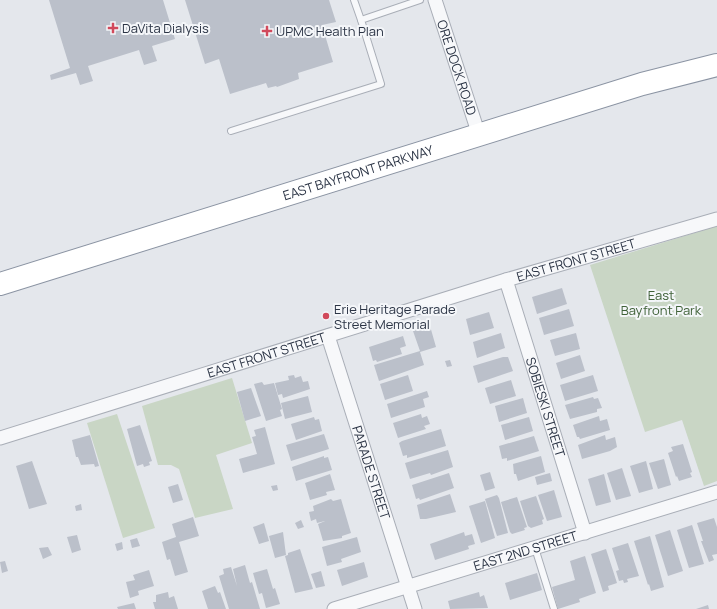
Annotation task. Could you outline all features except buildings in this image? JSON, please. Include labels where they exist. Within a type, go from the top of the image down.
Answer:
[{"type":"highway","name":"EAST BAYFRONT PARKWAY","points":[[0,284],[648,82],[717,65]]},
{"type":"street","name":"ORE DOCK ROAD","points":[[435,0],[479,135]]},
{"type":"street","name":"EAST FRONT STREET","points":[[0,438],[506,280],[717,220]]},
{"type":"street","name":"SOBIESKI STREET","points":[[506,280],[585,533]]},
{"type":"street","name":"PARADE STREET","points":[[328,336],[415,609]]},
{"type":"street","name":"EAST 2ND STREET","points":[[334,609],[717,492]]},
{"type":"lane","points":[[231,131],[382,84],[356,0]]},
{"type":"lane","points":[[361,20],[420,0]]},
{"type":"lane","points":[[535,548],[554,609]]},
{"type":"green space","name":"East Bayfront Park","points":[[717,226],[717,481],[704,486],[682,420],[645,432],[590,265]]},
{"type":"green space","points":[[232,378],[252,443],[216,455],[233,509],[195,518],[179,469],[171,465],[158,465],[142,406]]},
{"type":"green space","points":[[117,414],[155,528],[123,538],[87,423]]},
{"type":"place","name":"DaVita Dialysis","points":[[113,28]]},
{"type":"place","name":"UPMC Health Plan","points":[[267,31]]},
{"type":"place","name":"Erie Heritage Parade Street Memorial","points":[[326,316]]}]
